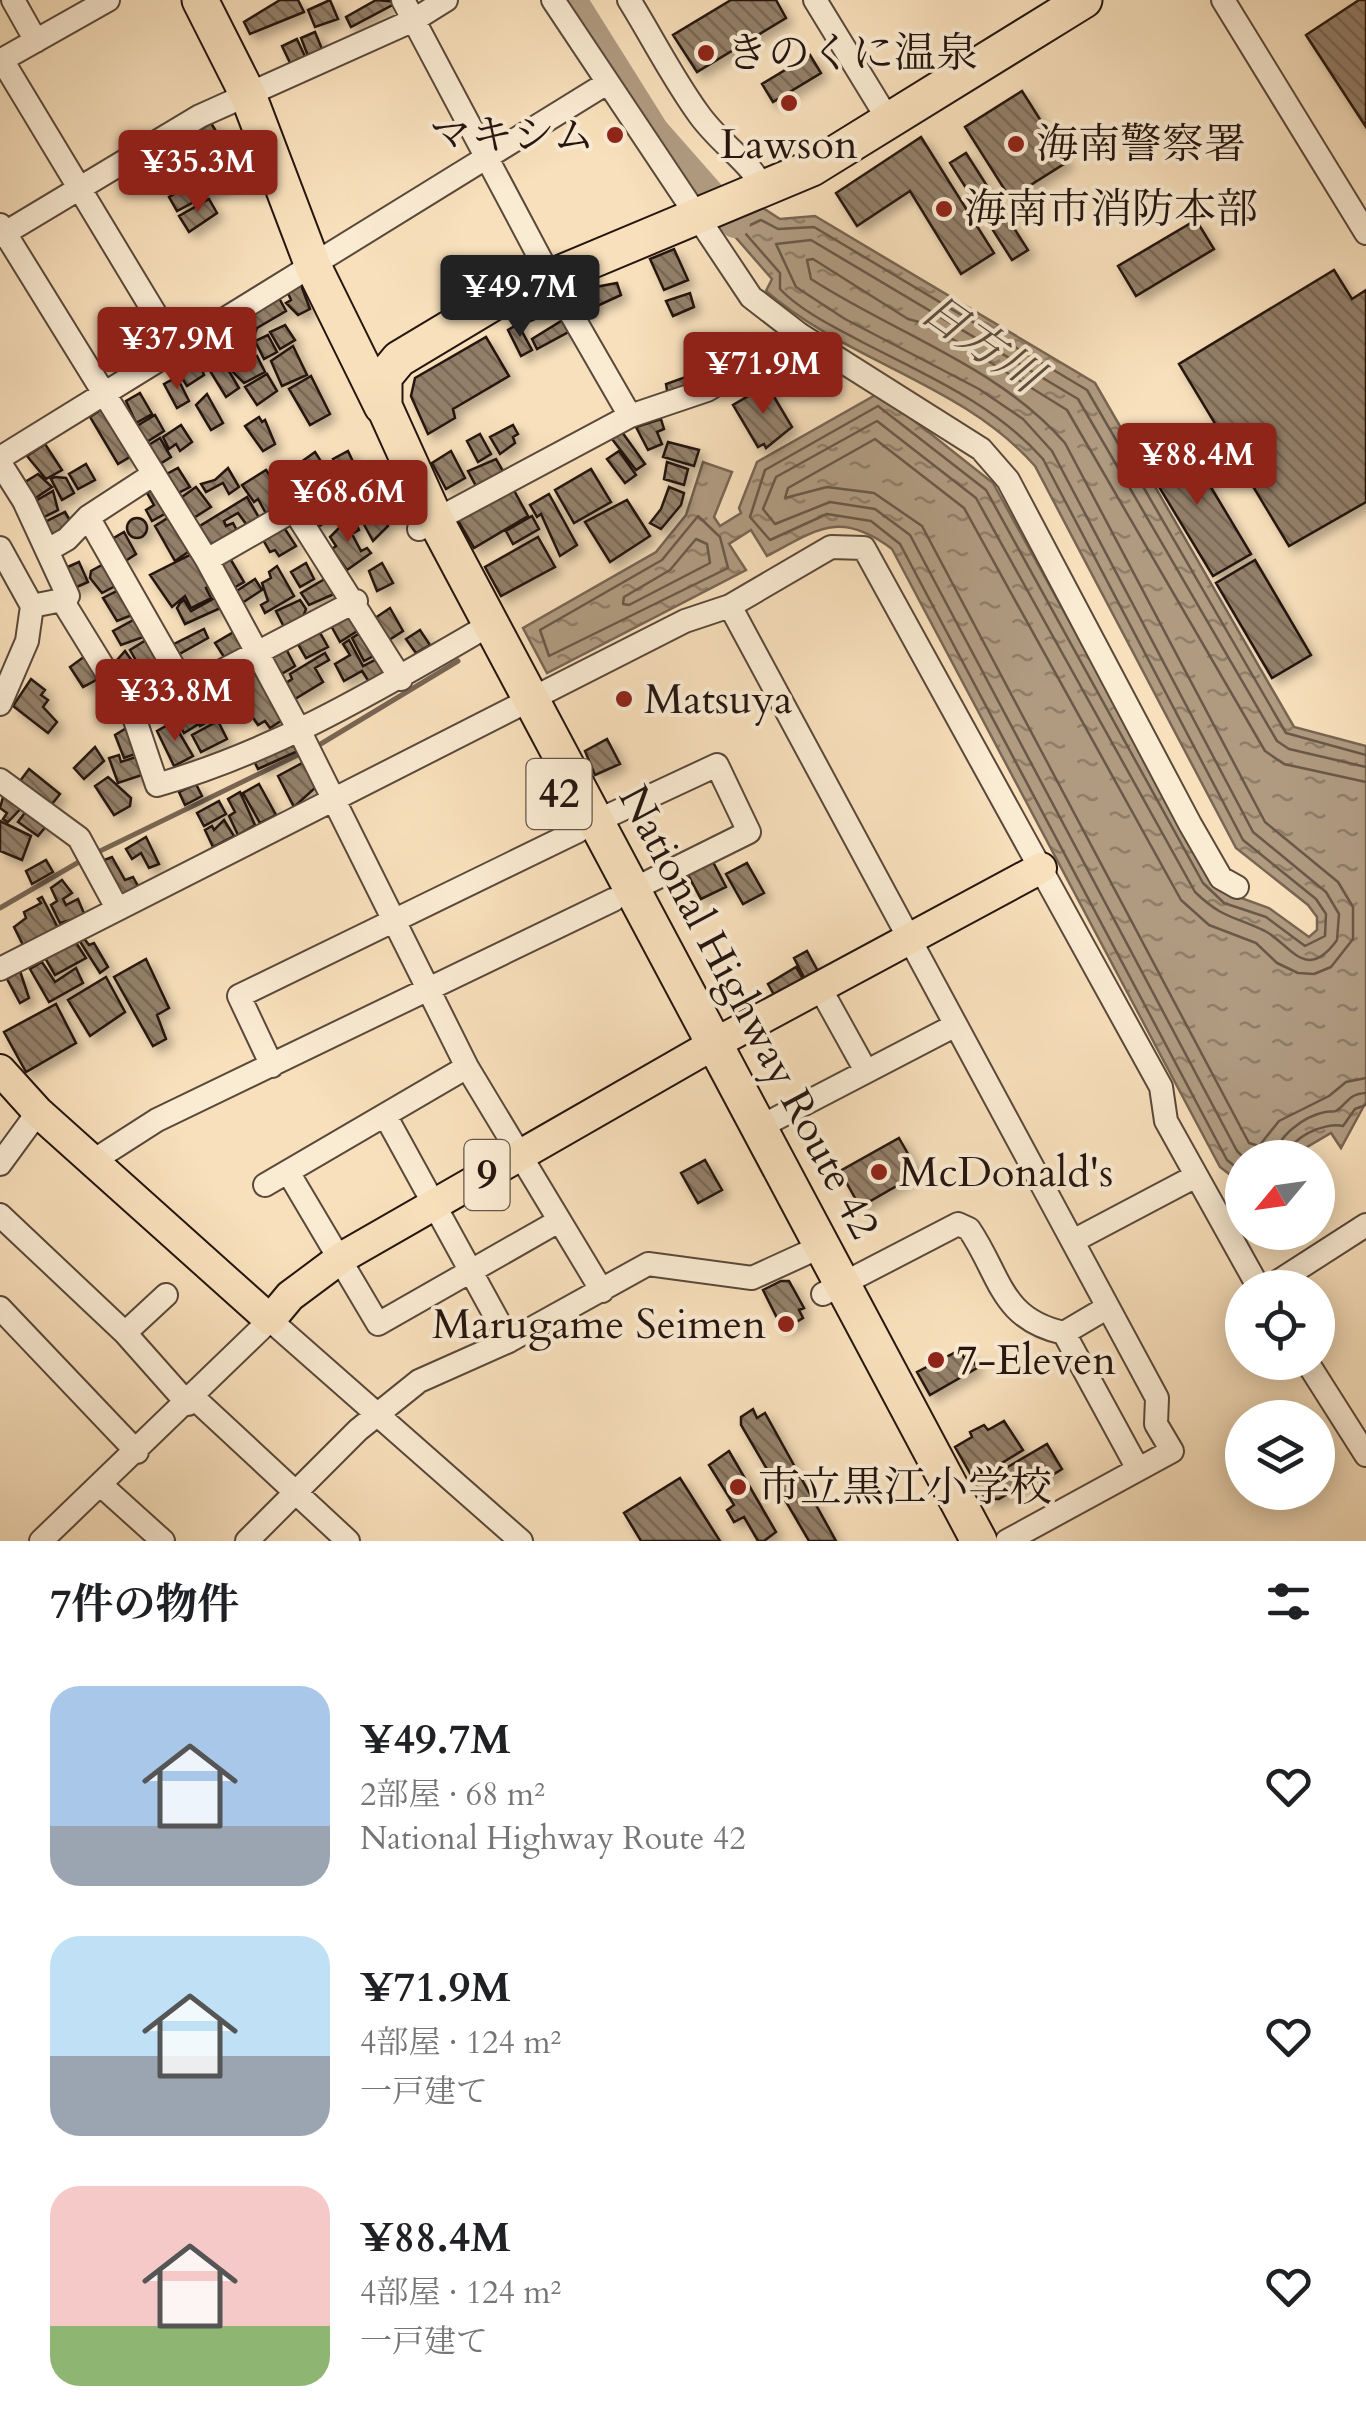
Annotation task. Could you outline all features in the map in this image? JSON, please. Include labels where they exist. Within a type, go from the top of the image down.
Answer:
[{"type":"highway","points":[[200,0],[248,95],[314,266],[365,372],[378,419]]},
{"type":"highway","name":"National Highway Route 42","points":[[365,372],[376,354],[485,286],[546,269],[756,183],[812,168],[1052,0]]},
{"type":"highway","name":"National Highway Route 42","points":[[884,114],[1084,0]]},
{"type":"highway","name":"National Highway Route 42","points":[[546,269],[394,362],[382,386],[378,419],[428,525],[704,1050],[833,1289],[979,1541]]},
{"type":"highway","points":[[338,320],[362,348],[378,348],[402,338]]},
{"type":"highway","points":[[338,320],[355,393],[378,419]]},
{"type":"highway","name":"National Highway Route 42","points":[[704,1050],[758,1128],[812,1250]]},
{"type":"highway","name":"National Highway Route 42","points":[[833,1289],[956,1541]]},
{"type":"main road","points":[[704,1050],[1041,868]]},
{"type":"main road","name":"9","points":[[270,1320],[290,1296],[341,1258],[704,1050]]},
{"type":"main road","points":[[0,1070],[38,1112],[270,1320]]},
{"type":"street","points":[[13,0],[36,40]]},
{"type":"street","points":[[108,0],[1,61],[177,350]]},
{"type":"street","points":[[446,0],[408,10],[248,95],[200,116],[2,232],[207,560],[300,732],[467,1067],[556,1222],[602,1291]]},
{"type":"street","points":[[553,0],[696,208],[751,298],[800,334],[982,449],[1008,480],[1190,824],[1221,878],[1237,887]]},
{"type":"street","points":[[629,0],[698,114],[756,183]]},
{"type":"street","points":[[815,0],[884,114]]},
{"type":"street","points":[[1224,0],[1366,234]]},
{"type":"street","points":[[408,10],[546,269],[630,416]]},
{"type":"street","points":[[32,606],[68,596],[0,460],[607,82]]},
{"type":"street","points":[[428,525],[630,416],[707,390],[800,334]]},
{"type":"street","points":[[48,550],[88,517],[154,474]]},
{"type":"street","points":[[207,560],[294,510],[356,601],[401,678]]},
{"type":"street","points":[[88,517],[186,689]]},
{"type":"street","points":[[0,969],[686,621],[730,606],[831,547],[864,548],[1161,1087],[1166,1121],[1250,1270]]},
{"type":"street","points":[[0,548],[32,606],[27,641],[14,680],[0,704]]},
{"type":"street","points":[[62,600],[134,717],[157,784],[219,767],[300,732],[482,629]]},
{"type":"street","points":[[134,717],[356,601]]},
{"type":"street","points":[[730,606],[1156,1398],[1156,1424],[1172,1451],[1007,1541]]},
{"type":"street","points":[[93,1161],[157,1120],[272,1066],[428,991],[750,832],[716,765],[239,996],[272,1066]]},
{"type":"street","points":[[0,780],[79,838],[117,908]]},
{"type":"street","points":[[820,988],[866,1072]]},
{"type":"street","points":[[758,1128],[954,1026]]},
{"type":"street","points":[[265,1185],[467,1067]]},
{"type":"street","points":[[1,1160],[38,1112]]},
{"type":"street","points":[[385,1115],[510,1341]]},
{"type":"street","points":[[288,1172],[378,1324],[556,1222]]},
{"type":"street","points":[[1073,1241],[1196,1176]]},
{"type":"street","points":[[0,1215],[191,1401],[348,1541]]},
{"type":"street","points":[[833,1289],[962,1224],[974,1236],[1015,1312],[1064,1333],[1138,1469]]},
{"type":"street","points":[[1296,1270],[1366,1225]]},
{"type":"street","points":[[246,1541],[377,1413],[419,1381],[510,1341],[648,1264],[752,1278],[812,1250]]},
{"type":"street","points":[[125,1333],[166,1295]]},
{"type":"street","points":[[0,1308],[137,1452]]},
{"type":"street","points":[[1064,1333],[1108,1308]]},
{"type":"street","points":[[41,1541],[191,1401],[270,1320],[521,1541]]},
{"type":"street","points":[[1318,1380],[1366,1455]]},
{"type":"street","points":[[102,1486],[163,1541]]},
{"type":"water","points":[[763,208],[780,219],[815,216],[1095,383],[1294,727],[1366,746],[1366,1102],[1341,1148],[1331,1133],[1319,1140],[1225,1140],[1225,1171],[1220,1167],[892,549],[874,537],[843,527],[829,528],[767,556],[751,530],[729,544],[746,570],[547,673],[523,628],[656,552],[686,515],[703,462],[732,472],[714,517],[720,526],[741,513],[739,508],[757,462],[879,393],[993,483],[1190,840],[1230,894],[1269,908],[1309,937],[1317,930],[1317,917],[1308,905],[1236,848],[1035,466],[974,414],[798,316],[766,291],[772,279],[724,224]]},
{"type":"building","points":[[280,0],[298,0],[304,12],[250,34],[244,22]]},
{"type":"building","points":[[330,0],[338,19],[315,27],[308,10]]},
{"type":"building","points":[[376,0],[398,2],[351,27],[346,17]]},
{"type":"building","name":"きのくに温泉","points":[[731,0],[776,0],[786,18],[697,72],[673,35]]},
{"type":"building","points":[[1359,0],[1366,0],[1366,127],[1306,35]]},
{"type":"building","points":[[315,32],[324,54],[308,56],[301,38]]},
{"type":"building","points":[[297,39],[308,63],[293,69],[282,46]]},
{"type":"building","points":[[810,55],[821,73],[773,102],[762,84]]},
{"type":"building","name":"海南警察署","points":[[1022,91],[1067,162],[1010,198],[965,127]]},
{"type":"building","points":[[211,123],[231,156],[212,167],[200,147],[190,150],[193,162],[178,169],[185,181],[170,191],[151,160]]},
{"type":"building","name":"海南市消防本部","points":[[921,137],[994,253],[961,274],[910,191],[857,226],[836,193]]},
{"type":"building","points":[[966,153],[1028,250],[1012,260],[950,163]]},
{"type":"building","points":[[234,161],[242,176],[177,211],[169,197]]},
{"type":"building","points":[[209,199],[217,213],[189,232],[179,216]]},
{"type":"building","points":[[1196,220],[1214,249],[1136,296],[1118,266]]},
{"type":"building","points":[[674,249],[688,280],[664,290],[650,259]]},
{"type":"building","points":[[1334,270],[1352,299],[1366,290],[1366,502],[1289,546],[1179,364]]},
{"type":"building","points":[[617,283],[621,295],[584,312],[574,291]]},
{"type":"building","points":[[301,285],[310,309],[298,315],[286,303],[291,300],[287,291]]},
{"type":"building","points":[[690,293],[694,307],[673,316],[666,301]]},
{"type":"building","points":[[278,296],[286,311],[257,328],[254,336],[252,331],[246,334],[239,322]]},
{"type":"building","points":[[555,297],[562,308],[528,322],[523,311]]},
{"type":"building","points":[[566,318],[574,329],[537,349],[532,339]]},
{"type":"building","points":[[235,323],[248,351],[229,356],[233,363],[229,366],[221,353],[205,362],[197,348]]},
{"type":"building","points":[[518,324],[532,350],[521,356],[508,330]]},
{"type":"building","points":[[285,325],[295,340],[280,349],[270,332]]},
{"type":"building","points":[[268,335],[277,352],[264,359],[255,341]]},
{"type":"building","points":[[486,337],[509,376],[453,409],[455,418],[428,434],[411,396],[415,378]]},
{"type":"building","points":[[293,346],[307,375],[282,386],[271,361]]},
{"type":"building","points":[[188,354],[191,359],[197,357],[204,375],[187,386],[173,364]]},
{"type":"building","points":[[246,355],[250,360],[257,356],[265,372],[244,383],[230,369]]},
{"type":"building","points":[[224,363],[239,388],[226,397],[210,371]]},
{"type":"building","points":[[708,369],[713,379],[668,396],[666,384]]},
{"type":"building","points":[[267,374],[277,391],[257,405],[245,387]]},
{"type":"building","points":[[311,376],[330,414],[310,425],[289,389]]},
{"type":"building","points":[[177,377],[189,401],[177,408],[164,384]]},
{"type":"building","points":[[767,385],[792,427],[766,448],[764,444],[758,447],[733,405]]},
{"type":"building","points":[[140,393],[152,414],[136,423],[126,401]]},
{"type":"building","points":[[207,394],[223,423],[211,430],[196,405]]},
{"type":"building","points":[[105,407],[133,455],[118,464],[90,417]]},
{"type":"building","points":[[155,415],[164,431],[142,445],[132,429]]},
{"type":"building","points":[[259,417],[262,422],[265,420],[275,444],[263,451],[245,426]]},
{"type":"building","points":[[661,419],[664,429],[657,432],[662,444],[648,450],[636,427]]},
{"type":"building","points":[[181,425],[192,442],[180,451],[176,444],[169,449],[163,437]]},
{"type":"building","points":[[513,425],[518,434],[513,437],[515,443],[500,454],[490,437]]},
{"type":"building","points":[[622,432],[645,464],[636,470],[612,439]]},
{"type":"building","points":[[480,434],[491,454],[478,462],[467,441]]},
{"type":"building","points":[[160,438],[171,457],[155,467],[144,448]]},
{"type":"building","points":[[1182,439],[1251,554],[1213,576],[1144,462]]},
{"type":"building","points":[[668,442],[699,450],[694,466],[663,457]]},
{"type":"building","points":[[45,444],[62,470],[46,479],[27,456]]},
{"type":"building","points":[[348,451],[355,466],[340,473],[333,459]]},
{"type":"building","points":[[451,451],[465,478],[446,489],[432,463]]},
{"type":"building","points":[[619,451],[636,475],[625,483],[607,459]]},
{"type":"building","points":[[315,452],[329,474],[315,483],[301,462]]},
{"type":"building","points":[[496,459],[503,471],[476,486],[468,471]]},
{"type":"building","points":[[667,462],[688,469],[684,485],[664,479]]},
{"type":"building","points":[[86,464],[95,480],[78,489],[69,474]]},
{"type":"building","points":[[290,467],[300,489],[292,498],[279,475]]},
{"type":"building","points":[[178,468],[190,487],[174,495],[163,476]]},
{"type":"building","points":[[228,468],[239,487],[229,494],[223,483],[206,492],[201,484],[215,480]]},
{"type":"building","points":[[591,469],[611,502],[574,523],[555,490]]},
{"type":"building","points":[[266,470],[290,506],[269,519],[258,499],[254,502],[242,485]]},
{"type":"building","points":[[38,474],[52,487],[28,503],[20,485]]},
{"type":"building","points":[[360,474],[369,490],[352,502],[343,485]]},
{"type":"building","points":[[66,478],[74,493],[62,500],[51,479]]},
{"type":"building","points":[[511,485],[528,516],[474,548],[456,517]]},
{"type":"building","points":[[196,487],[211,507],[192,519],[179,499]]},
{"type":"building","points":[[669,487],[684,493],[681,505],[661,529],[650,523],[661,509]]},
{"type":"building","points":[[155,489],[168,512],[152,521],[146,510],[154,505],[147,493]]},
{"type":"building","points":[[53,491],[58,510],[40,519],[32,503]]},
{"type":"building","points":[[549,494],[577,545],[560,556],[541,514],[537,517],[530,505]]},
{"type":"building","points":[[247,497],[261,521],[249,528],[238,513],[224,521],[226,526],[233,523],[240,536],[211,554],[195,529]]},
{"type":"building","points":[[373,497],[388,526],[373,541],[355,508]]},
{"type":"building","points":[[329,500],[338,514],[315,529],[306,508]]},
{"type":"building","points":[[627,500],[650,536],[610,562],[585,522]]},
{"type":"building","points":[[65,512],[72,524],[52,543],[41,524]]},
{"type":"building","points":[[352,515],[359,530],[352,534],[361,551],[367,548],[371,553],[347,570],[332,549],[336,546],[330,537]]},
{"type":"building","points":[[171,516],[191,550],[175,561],[155,526]]},
{"type":"building","points":[[532,516],[539,529],[513,544],[506,531]]},
{"type":"building","points":[[133,518],[141,518],[147,528],[141,538],[133,538],[127,532],[127,524]]},
{"type":"building","points":[[283,526],[296,546],[279,556],[275,550],[270,552],[262,538]]},
{"type":"building","points":[[124,532],[136,554],[124,562],[112,539]]},
{"type":"building","points":[[538,537],[555,567],[501,596],[485,567]]},
{"type":"building","points":[[194,553],[213,584],[206,588],[211,598],[191,608],[185,596],[172,607],[150,575]]},
{"type":"building","points":[[228,555],[244,582],[230,590],[214,562]]},
{"type":"building","points":[[1255,560],[1311,655],[1272,678],[1216,583]]},
{"type":"building","points":[[109,561],[121,583],[102,593],[90,578],[91,571]]},
{"type":"building","points":[[79,562],[88,582],[72,589],[63,569]]},
{"type":"building","points":[[306,563],[314,579],[300,587],[291,572]]},
{"type":"building","points":[[382,563],[393,583],[377,591],[369,571]]},
{"type":"building","points":[[277,566],[294,596],[265,613],[261,605],[268,601],[262,583],[271,578],[269,572]]},
{"type":"building","points":[[328,577],[341,591],[309,605],[301,593]]},
{"type":"building","points":[[255,579],[262,590],[239,605],[232,594]]},
{"type":"building","points":[[123,588],[137,613],[117,621],[103,598]]},
{"type":"building","points":[[215,598],[225,606],[185,624],[177,608],[180,603],[184,600],[191,611]]},
{"type":"building","points":[[300,600],[306,609],[303,617],[284,627],[276,611]]},
{"type":"building","points":[[354,608],[365,626],[340,642],[329,622]]},
{"type":"building","points":[[390,608],[403,631],[389,640],[375,618]]},
{"type":"building","points":[[139,617],[146,636],[121,645],[113,631]]},
{"type":"building","points":[[204,629],[208,638],[174,657],[168,647]]},
{"type":"building","points":[[318,629],[328,647],[306,658],[296,641]]},
{"type":"building","points":[[237,630],[242,651],[226,660],[215,643]]},
{"type":"building","points":[[420,630],[430,645],[416,653],[406,639]]},
{"type":"building","points":[[360,633],[379,653],[364,661],[352,638]]},
{"type":"building","points":[[151,637],[165,662],[142,671],[130,650]]},
{"type":"building","points":[[349,640],[363,666],[383,656],[394,676],[373,688],[362,671],[344,681],[335,664],[350,655],[343,644]]},
{"type":"building","points":[[284,645],[295,666],[278,676],[267,655]]},
{"type":"building","points":[[125,651],[137,668],[121,678],[110,668]]},
{"type":"building","points":[[325,653],[329,660],[315,668],[323,682],[295,699],[286,683],[292,679],[290,674]]},
{"type":"building","points":[[85,656],[98,679],[83,687],[70,667]]},
{"type":"building","points":[[255,659],[287,717],[270,728],[265,721],[258,725],[237,695],[218,706],[207,685],[229,674],[236,685],[249,678],[244,665]]},
{"type":"building","points":[[170,669],[179,687],[159,698],[147,676]]},
{"type":"building","points":[[31,679],[45,690],[41,695],[48,700],[43,707],[57,722],[48,733],[13,706]]},
{"type":"building","points":[[204,687],[212,703],[204,708],[211,720],[200,726],[186,701]]},
{"type":"building","points":[[179,705],[190,711],[197,725],[184,733],[170,710]]},
{"type":"building","points":[[218,721],[227,739],[201,752],[192,735]]},
{"type":"building","points":[[173,722],[193,756],[174,766],[157,731]]},
{"type":"building","points":[[128,727],[138,753],[124,758],[115,735]]},
{"type":"building","points":[[607,739],[620,764],[595,775],[585,751]]},
{"type":"building","points":[[294,742],[298,751],[258,769],[253,759]]},
{"type":"building","points":[[95,747],[104,761],[84,779],[74,768]]},
{"type":"building","points":[[119,755],[121,762],[139,756],[145,774],[118,783],[109,758]]},
{"type":"building","points":[[304,762],[316,787],[294,807],[278,776]]},
{"type":"building","points":[[29,769],[60,794],[48,809],[17,785]]},
{"type":"building","points":[[108,777],[131,798],[130,806],[114,815],[95,786]]},
{"type":"building","points":[[196,784],[202,796],[185,805],[179,792]]},
{"type":"building","points":[[259,784],[276,815],[260,823],[243,793]]},
{"type":"building","points":[[5,790],[26,803],[8,822],[3,819],[7,813],[0,808]]},
{"type":"building","points":[[240,792],[255,825],[238,835],[229,816],[235,812],[228,799]]},
{"type":"building","points":[[219,801],[226,814],[204,826],[197,813]]},
{"type":"building","points":[[29,807],[48,824],[38,836],[18,822]]},
{"type":"building","points":[[224,820],[234,836],[213,847],[205,830],[212,826],[214,830]]},
{"type":"building","points":[[0,821],[31,836],[22,860],[0,851]]},
{"type":"building","points":[[146,837],[159,864],[149,868],[141,853],[132,859],[126,849]]},
{"type":"building","points":[[112,857],[125,880],[133,877],[138,886],[119,897],[99,862]]},
{"type":"building","points":[[46,860],[53,872],[32,884],[26,871]]},
{"type":"building","points":[[712,860],[726,887],[701,899],[687,873]]},
{"type":"building","points":[[747,863],[764,893],[743,904],[726,874]]},
{"type":"building","points":[[62,880],[72,893],[63,899],[66,905],[78,899],[85,916],[60,923],[51,905],[57,901],[51,888]]},
{"type":"building","points":[[42,897],[58,928],[24,947],[14,927],[26,918],[24,912],[41,903],[38,899]]},
{"type":"building","points":[[83,937],[89,945],[94,943],[108,967],[100,973],[79,940]]},
{"type":"building","points":[[75,941],[86,958],[55,975],[45,958]]},
{"type":"building","points":[[807,951],[820,975],[807,983],[794,958]]},
{"type":"building","points":[[146,959],[169,1008],[157,1015],[166,1039],[153,1046],[114,977]]},
{"type":"building","points":[[42,962],[55,982],[76,968],[83,983],[49,1002],[30,969]]},
{"type":"building","points":[[796,967],[806,984],[777,1000],[768,984]]},
{"type":"building","points":[[20,971],[29,998],[20,1003],[7,979]]},
{"type":"building","points":[[106,977],[125,1012],[90,1036],[68,1000]]},
{"type":"building","points":[[56,1004],[76,1043],[26,1072],[4,1032]]},
{"type":"building","name":"McDonald's","points":[[899,1138],[919,1173],[860,1207],[840,1171]]},
{"type":"building","points":[[705,1160],[722,1190],[698,1203],[681,1173]]},
{"type":"building","points":[[789,1281],[804,1308],[799,1310],[803,1318],[783,1330],[763,1290]]},
{"type":"building","points":[[960,1350],[964,1358],[970,1354],[977,1368],[930,1395],[917,1372]]},
{"type":"building","points":[[753,1409],[757,1418],[765,1413],[836,1541],[809,1541],[741,1425],[741,1417]]},
{"type":"building","points":[[1004,1421],[1023,1450],[974,1480],[955,1447],[972,1437],[970,1432],[984,1425],[988,1430]]},
{"type":"building","points":[[1047,1444],[1062,1469],[1041,1482],[1037,1476],[999,1499],[985,1499],[977,1485]]},
{"type":"building","points":[[729,1451],[776,1532],[764,1541],[758,1541],[744,1517],[734,1522],[727,1510],[734,1505],[709,1465]]},
{"type":"building","points":[[680,1478],[720,1541],[641,1541],[624,1513]]},
{"type":"waterway","name":"日方川","points":[[572,0],[654,131],[735,223]]},
{"type":"waterway","points":[[314,748],[458,661]]},
{"type":"waterway","points":[[94,854],[304,752]]},
{"type":"waterway","points":[[0,908],[84,859]]},
{"type":"place","name":"きのくに温泉","points":[[706,53]]},
{"type":"place","name":"Lawson","points":[[789,103]]},
{"type":"place","name":"マキシム","points":[[615,135]]},
{"type":"place","name":"海南警察署","points":[[1016,144]]},
{"type":"place","name":"海南市消防本部","points":[[944,209]]},
{"type":"place","name":"Matsuya","points":[[624,699]]},
{"type":"place","name":"McDonald's","points":[[879,1172]]},
{"type":"place","name":"Marugame Seimen","points":[[786,1324]]},
{"type":"place","name":"7-Eleven","points":[[936,1360]]},
{"type":"place","name":"市立黒江小学校","points":[[738,1487]]}]
